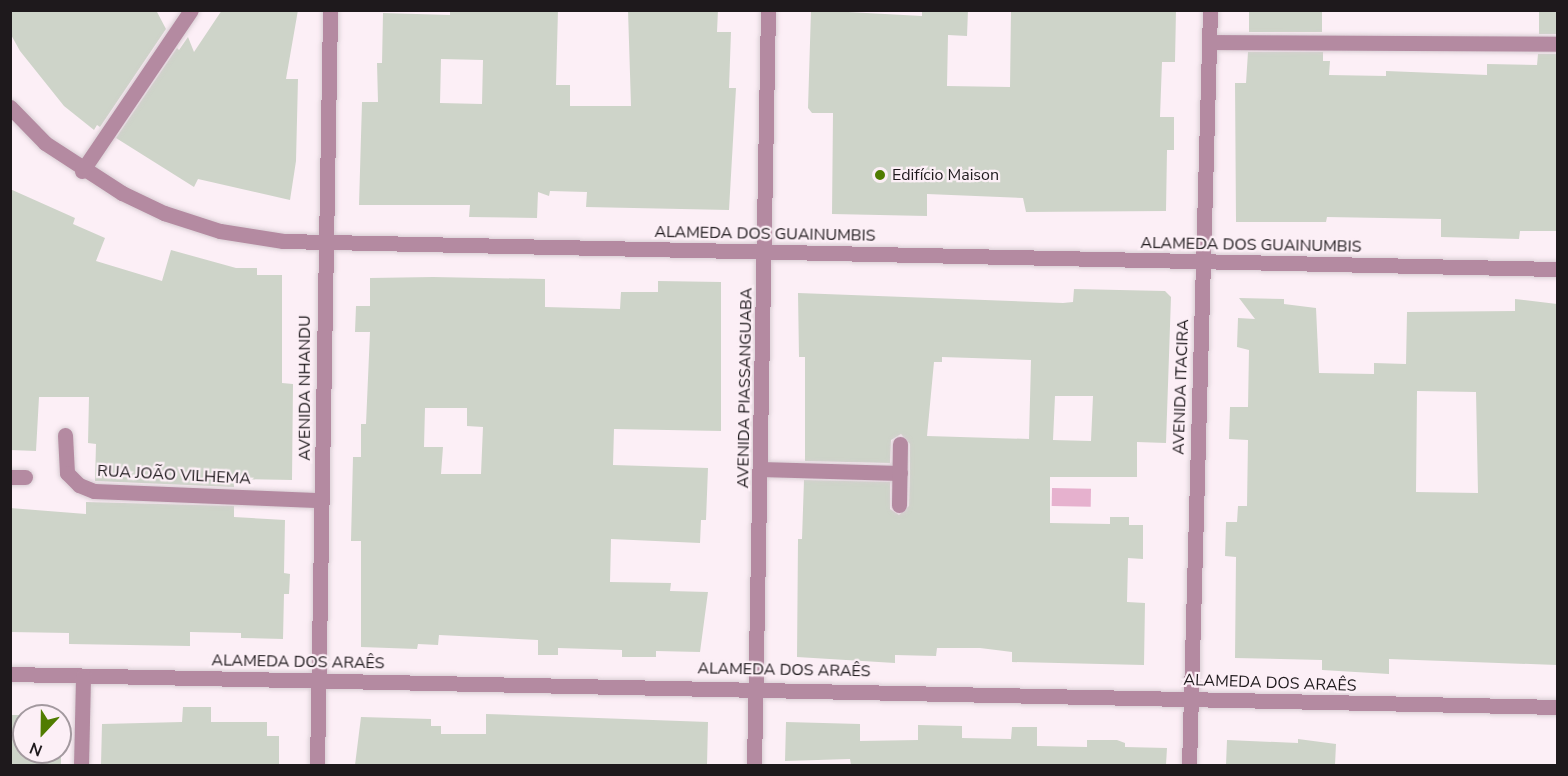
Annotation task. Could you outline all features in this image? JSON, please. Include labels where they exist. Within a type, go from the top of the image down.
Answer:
[{"type":"street","points":[[82,171],[191,10]]},
{"type":"street","name":"AVENIDA NHANDU","points":[[317,765],[330,10]]},
{"type":"street","name":"AVENIDA PIASSANGUABA","points":[[754,765],[766,251],[768,10]]},
{"type":"street","name":"AVENIDA ITACIRA","points":[[1189,765],[1210,10]]},
{"type":"street","points":[[1210,42],[1557,44]]},
{"type":"street","name":"ALAMEDA DOS GUAINUMBIS","points":[[10,107],[45,143],[82,171],[164,213],[220,231],[325,244],[766,251],[1557,269]]},
{"type":"street","name":"RUA JOÃO VILHEMA","points":[[65,435],[67,473],[79,485],[94,490],[322,500]]},
{"type":"street","points":[[899,505],[900,444]]},
{"type":"street","points":[[760,469],[900,473]]},
{"type":"street","name":"ALAMEDA DOS ARAÊS","points":[[10,674],[756,687],[1557,707]]},
{"type":"street","points":[[81,765],[83,676]]},
{"type":"shaded area","points":[[1052,488],[1091,489],[1091,507],[1052,506]]},
{"type":"building","points":[[10,10],[156,10],[166,29],[100,127],[97,125],[94,130],[64,106],[20,51],[10,33]]},
{"type":"building","points":[[222,10],[298,10],[286,79],[298,79],[296,161],[290,200],[198,179],[194,187],[116,138],[177,48],[179,50],[188,37],[194,52]]},
{"type":"building","points":[[450,10],[558,10],[556,85],[570,85],[570,106],[631,106],[628,10],[718,10],[717,32],[731,32],[729,88],[736,88],[729,210],[586,207],[587,192],[550,191],[549,196],[538,192],[537,218],[469,217],[470,205],[359,205],[362,102],[378,102],[377,63],[382,63],[383,13],[450,15]],"holes":[[[441,59],[483,60],[482,104],[440,103]]]},
{"type":"building","points":[[811,10],[922,16],[922,10],[968,10],[967,36],[948,35],[947,86],[1010,87],[1011,10],[1176,10],[1175,62],[1162,62],[1160,117],[1174,117],[1174,150],[1167,150],[1166,211],[1026,212],[1023,198],[927,194],[927,216],[832,214],[833,113],[812,113],[808,108]]},
{"type":"building","points":[[1249,10],[1322,10],[1322,32],[1249,32]]},
{"type":"building","points":[[1539,10],[1557,10],[1557,34],[1539,34]]},
{"type":"building","points":[[1248,52],[1323,52],[1323,61],[1330,61],[1329,75],[1386,76],[1386,71],[1487,75],[1487,64],[1537,65],[1538,54],[1557,54],[1557,231],[1520,231],[1519,239],[1441,237],[1441,219],[1327,217],[1326,222],[1236,222],[1235,83],[1246,83]]},
{"type":"building","points":[[10,189],[75,218],[73,224],[105,238],[96,261],[162,281],[171,250],[236,268],[257,268],[257,275],[282,275],[282,383],[293,384],[292,480],[234,479],[234,487],[95,481],[96,444],[88,443],[89,397],[39,397],[36,451],[10,450]]},
{"type":"building","points":[[370,278],[545,279],[545,307],[620,309],[621,292],[658,292],[658,281],[721,282],[721,431],[614,429],[613,465],[708,468],[706,520],[701,520],[700,543],[611,539],[610,582],[671,583],[670,591],[708,592],[700,652],[656,651],[656,657],[622,657],[622,650],[558,648],[558,655],[538,655],[538,640],[439,635],[438,645],[418,644],[417,649],[361,647],[361,541],[351,541],[353,457],[361,457],[361,424],[366,424],[370,332],[355,332],[356,306],[370,306]],"holes":[[[425,408],[467,408],[467,426],[483,427],[481,474],[441,474],[443,447],[424,447]]]},
{"type":"building","points":[[1074,289],[1165,291],[1171,297],[1166,443],[1137,442],[1137,477],[1050,477],[1050,523],[1110,524],[1110,517],[1129,517],[1129,525],[1143,525],[1143,559],[1128,558],[1127,602],[1145,603],[1144,665],[1012,662],[1012,652],[980,648],[937,648],[936,656],[895,655],[895,663],[797,657],[798,539],[802,539],[804,480],[890,482],[890,509],[899,515],[909,506],[910,473],[910,444],[901,434],[891,440],[890,463],[805,461],[805,357],[799,357],[798,293],[1073,302]],"holes":[[[942,357],[1031,360],[1029,439],[927,436],[934,362],[942,362]],[[1055,396],[1093,396],[1091,441],[1053,440]]]},
{"type":"building","points":[[1239,298],[1284,299],[1284,304],[1316,308],[1319,373],[1374,374],[1374,363],[1406,364],[1407,312],[1515,311],[1515,299],[1557,304],[1557,665],[1389,659],[1389,674],[1322,670],[1322,660],[1235,658],[1236,557],[1225,556],[1226,522],[1237,522],[1238,506],[1247,506],[1248,440],[1229,439],[1230,407],[1248,407],[1249,350],[1237,347],[1238,318],[1255,319]],"holes":[[[1417,391],[1476,392],[1478,493],[1416,492]]]},
{"type":"building","points":[[86,502],[234,506],[234,517],[285,520],[284,573],[290,574],[289,594],[284,594],[283,639],[241,638],[241,633],[190,632],[190,646],[69,644],[69,633],[10,632],[10,508],[86,514]]},
{"type":"building","points":[[183,707],[211,707],[211,722],[267,722],[267,736],[279,736],[279,765],[101,765],[102,724],[182,722]]},
{"type":"building","points":[[486,714],[708,722],[707,765],[355,765],[361,717],[431,719],[431,726],[441,726],[441,734],[486,734]]},
{"type":"building","points":[[10,715],[12,715],[12,764],[61,764],[61,765],[10,765]]},
{"type":"building","points":[[786,722],[860,724],[860,741],[918,740],[918,725],[962,726],[962,738],[1011,739],[1012,727],[1037,727],[1037,746],[1087,747],[1087,740],[1117,740],[1125,743],[1125,747],[1167,748],[1166,765],[851,765],[850,759],[785,761]]},
{"type":"building","points":[[1298,739],[1336,744],[1335,765],[1226,765],[1227,740],[1298,743]]},
{"type":"place","name":"Edifício Maison","points":[[880,175]]}]
